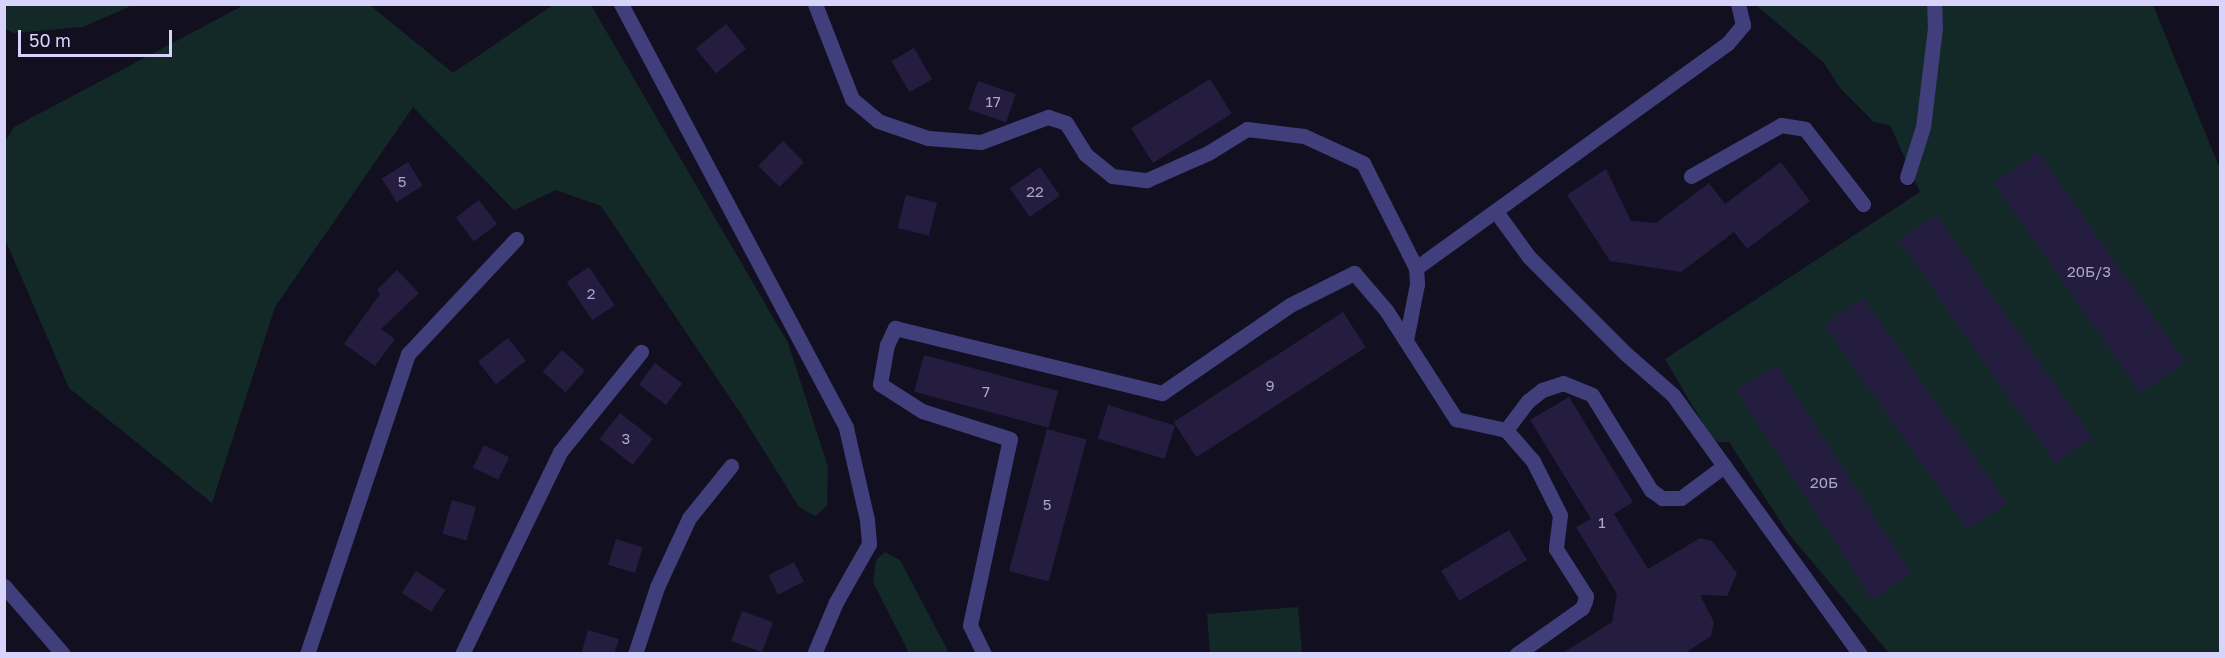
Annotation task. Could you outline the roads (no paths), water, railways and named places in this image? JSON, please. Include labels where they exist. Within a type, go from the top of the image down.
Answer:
[{"type":"street","points":[[621,4],[846,428],[867,520],[869,544],[836,602],[814,654]]},
{"type":"street","points":[[814,4],[852,99],[878,121],[928,138],[981,142],[1048,117],[1066,123],[1085,154],[1112,176],[1146,180],[1208,153],[1247,129],[1304,136],[1363,163],[1416,268],[1417,284],[1406,340]]},
{"type":"street","points":[[1416,268],[1497,213],[1727,44],[1743,25],[1738,4]]},
{"type":"street","points":[[1907,177],[1923,127],[1935,28],[1934,4]]},
{"type":"street","points":[[1691,176],[1781,126],[1805,129],[1863,204]]},
{"type":"street","points":[[1497,213],[1529,257],[1625,353],[1673,395],[1860,654]]},
{"type":"street","points":[[307,654],[408,354],[516,239]]},
{"type":"street","points":[[984,654],[970,625],[1011,439],[921,411],[880,384],[887,345],[895,328],[1162,393],[1290,305],[1354,273],[1386,310],[1456,419],[1506,430],[1533,461],[1560,515],[1556,549],[1586,596],[1582,608],[1517,654]]},
{"type":"street","points":[[462,654],[560,452],[641,352]]},
{"type":"street","points":[[1506,430],[1528,401],[1542,390],[1563,383],[1592,395],[1651,490],[1662,498],[1681,498],[1724,466]]},
{"type":"street","points":[[635,654],[657,587],[689,518],[731,466]]},
{"type":"street","points":[[4,586],[63,654]]}]
